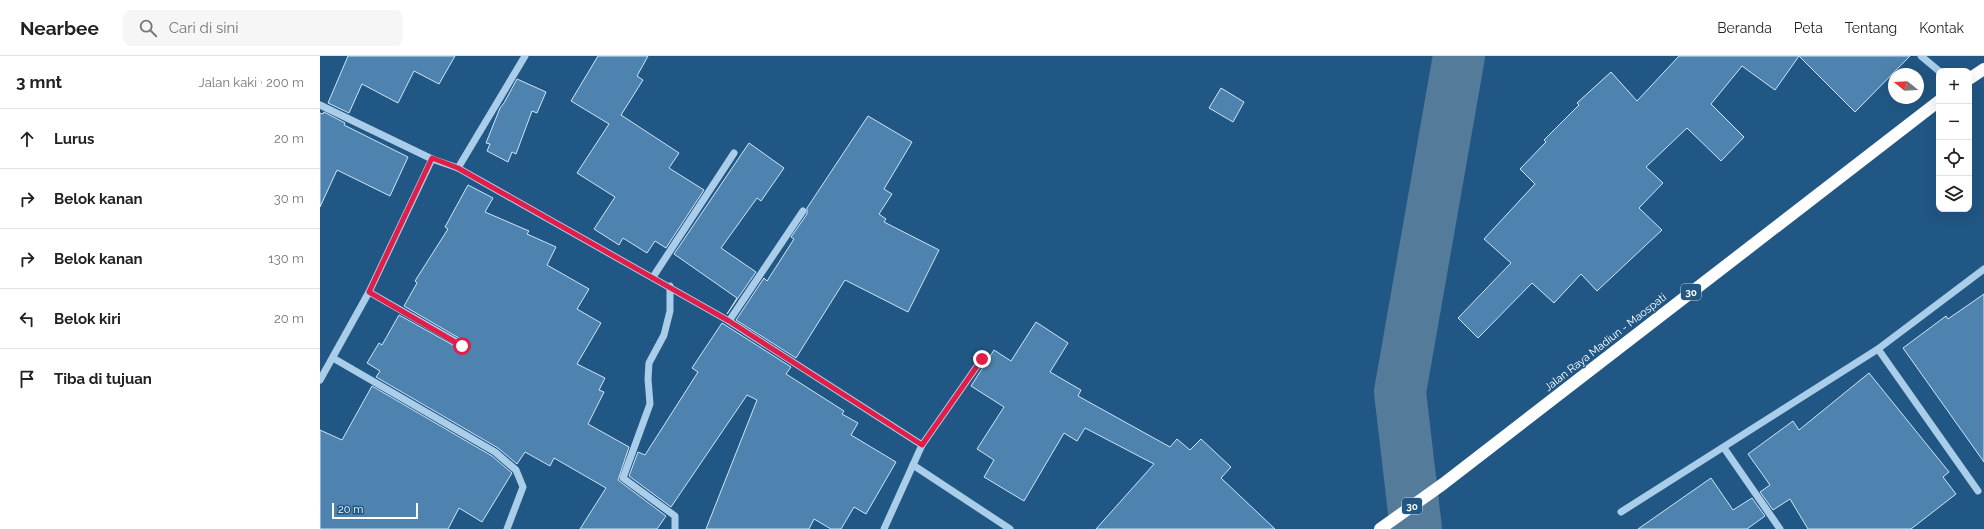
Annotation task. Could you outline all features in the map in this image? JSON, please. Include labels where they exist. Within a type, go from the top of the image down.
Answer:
[{"type":"highway","points":[[1972,77],[1984,69]]},
{"type":"highway","name":"Jalan Raya Madiun - Maospati","points":[[1380,529],[1443,484],[1936,103]]},
{"type":"street","points":[[458,168],[525,56]]},
{"type":"street","points":[[1921,56],[1936,68]]},
{"type":"street","points":[[320,105],[432,158],[458,168],[670,286],[729,321],[922,445]]},
{"type":"street","points":[[653,277],[734,153]]},
{"type":"street","points":[[320,380],[369,292],[432,158]]},
{"type":"street","points":[[729,321],[804,211]]},
{"type":"street","points":[[1621,512],[1878,349],[1984,269]]},
{"type":"street","points":[[670,286],[670,311],[664,335],[650,363],[648,379],[650,404],[623,478],[675,516],[675,529]]},
{"type":"street","points":[[369,292],[462,346]]},
{"type":"street","points":[[1878,349],[1978,491]]},
{"type":"street","points":[[333,358],[495,452],[516,470],[521,478],[523,487],[507,529]]},
{"type":"street","points":[[884,529],[922,445],[982,359]]},
{"type":"street","points":[[1724,448],[1780,529]]},
{"type":"street","points":[[914,465],[1010,529]]},
{"type":"building","points":[[348,56],[455,56],[439,84],[414,71],[398,103],[362,84],[349,113],[328,103]]},
{"type":"building","points":[[598,56],[648,56],[637,76],[643,80],[621,115],[679,153],[669,168],[704,190],[666,248],[655,241],[647,253],[623,238],[619,245],[594,229],[615,197],[577,173],[609,124],[571,101]]},
{"type":"building","points":[[1679,56],[1799,56],[1775,90],[1742,66],[1711,104],[1744,137],[1721,161],[1687,128],[1646,167],[1663,183],[1639,208],[1662,230],[1597,291],[1581,274],[1554,303],[1532,283],[1478,338],[1458,318],[1511,263],[1484,239],[1535,184],[1520,169],[1546,142],[1544,140],[1579,105],[1577,103],[1611,72],[1637,101]]},
{"type":"building","points":[[1799,56],[1910,56],[1898,68],[1888,68],[1888,78],[1855,112]]},
{"type":"building","points":[[517,79],[546,92],[537,113],[532,111],[516,154],[512,152],[508,162],[487,151],[490,144],[486,143],[500,108]]},
{"type":"building","points":[[1221,88],[1244,102],[1233,122],[1209,108]]},
{"type":"building","points":[[324,112],[345,123],[344,125],[408,157],[390,196],[337,170],[320,207],[320,113],[323,114]]},
{"type":"building","points":[[868,116],[912,142],[884,189],[892,194],[879,214],[886,219],[884,222],[939,250],[908,312],[845,280],[796,358],[736,320],[764,278],[767,281],[794,239],[791,237],[807,214],[807,208]]},
{"type":"building","points":[[749,143],[784,168],[761,201],[757,198],[721,248],[756,272],[727,314],[737,298],[674,254]]},
{"type":"building","points":[[468,185],[493,198],[485,212],[529,231],[527,234],[556,247],[547,265],[589,289],[577,309],[601,323],[577,364],[605,378],[599,390],[604,392],[588,424],[629,447],[618,480],[666,516],[657,529],[580,529],[606,488],[554,458],[550,466],[525,452],[517,464],[498,448],[376,377],[380,371],[367,363],[379,343],[382,345],[399,315],[460,349],[466,348],[467,345],[464,341],[404,306],[417,283],[415,281],[448,229],[445,227]]},
{"type":"building","points":[[1984,294],[1984,462],[1903,348],[1946,316],[1948,319]]},
{"type":"building","points":[[1036,322],[1068,343],[1050,372],[1081,390],[1078,396],[1170,447],[1177,439],[1190,450],[1201,439],[1231,467],[1221,478],[1275,529],[1096,529],[1154,464],[1085,428],[1077,441],[1064,433],[1024,501],[984,477],[994,460],[977,449],[1004,407],[971,386],[994,350],[1011,361]]},
{"type":"building","points":[[722,323],[791,367],[786,374],[844,411],[842,414],[858,423],[851,435],[896,462],[866,514],[854,507],[841,529],[831,529],[814,519],[809,529],[706,529],[757,400],[747,395],[671,507],[629,476],[638,452],[645,455],[698,372],[692,368]]},
{"type":"building","points":[[1869,373],[1949,472],[1943,477],[1956,494],[1911,529],[1808,529],[1790,499],[1773,510],[1760,492],[1770,485],[1748,454],[1793,421],[1799,430]]},
{"type":"building","points":[[372,386],[492,456],[512,473],[482,522],[459,508],[448,529],[320,529],[320,430],[342,440]]},
{"type":"building","points":[[1711,478],[1733,510],[1752,498],[1765,516],[1747,529],[1638,529]]},
{"type":"waterway","points":[[1416,529],[1400,392],[1459,56]]},
{"type":"route","points":[[462,346],[369,292],[432,158],[458,168],[670,286],[729,321],[922,445],[982,359]]}]
